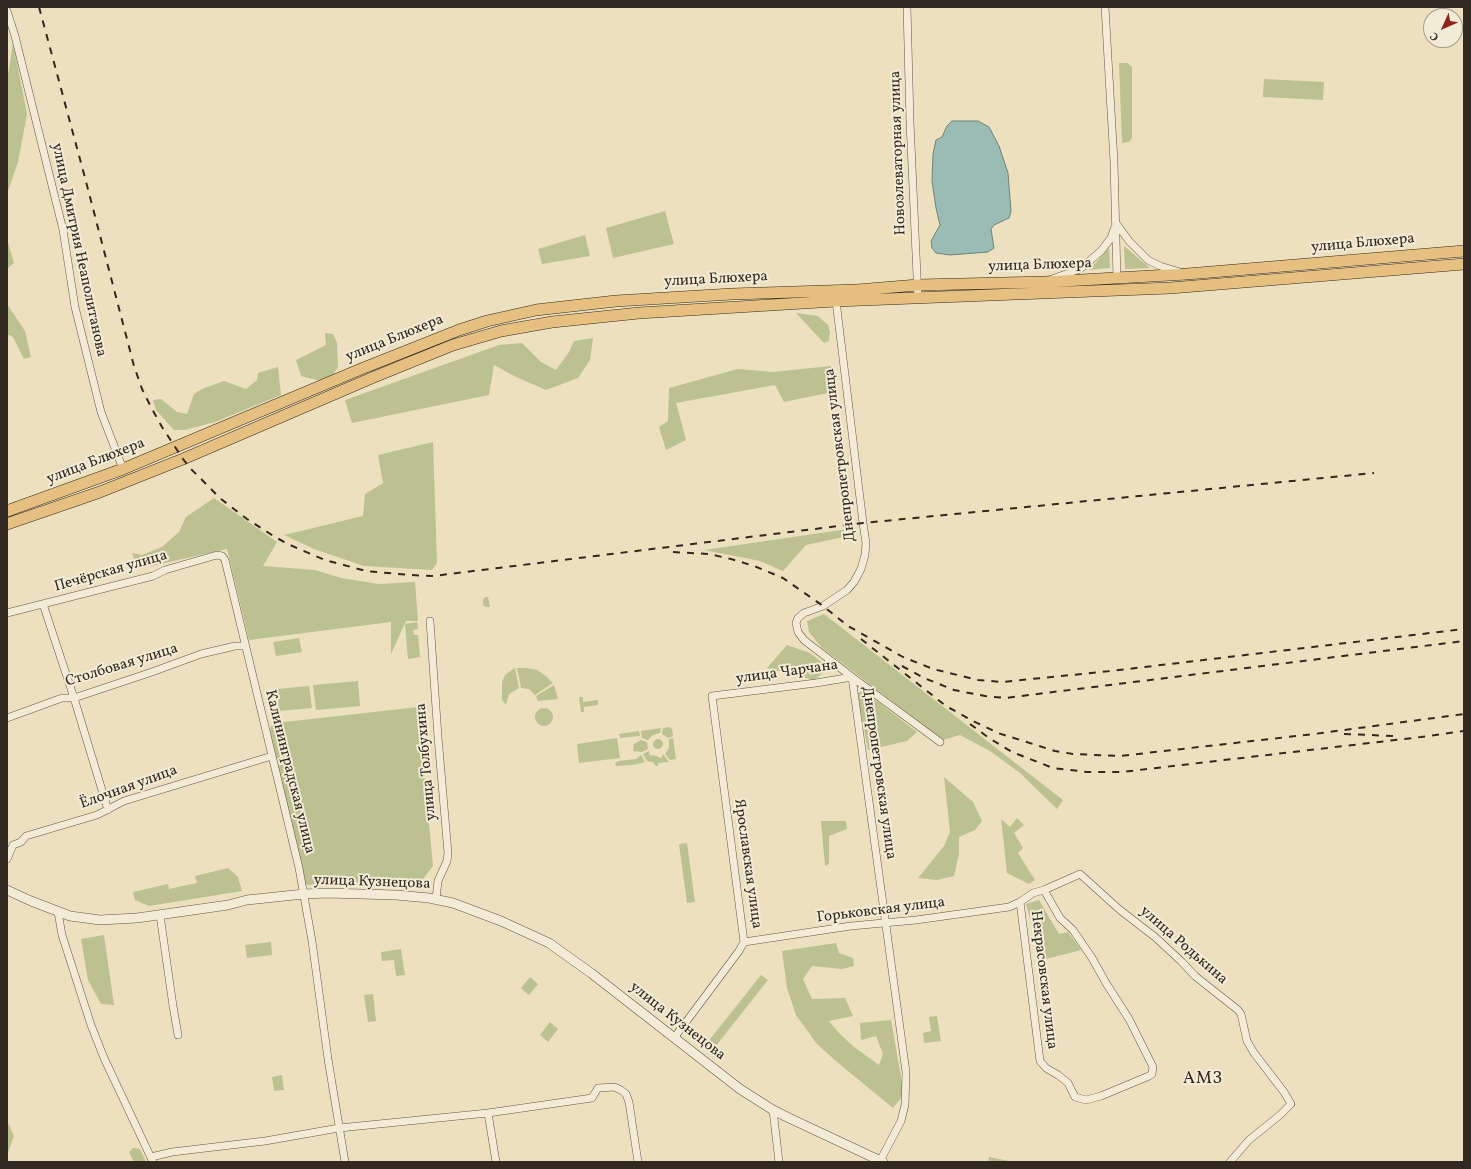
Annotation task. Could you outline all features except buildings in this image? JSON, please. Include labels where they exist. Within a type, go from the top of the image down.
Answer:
[{"type":"main road","name":"улица Блюхера","points":[[7,524],[100,492],[446,348],[501,331],[552,322],[836,296],[918,285],[1045,282],[1187,274],[1464,251]]},
{"type":"main road","name":"улица Блюхера","points":[[7,511],[123,469],[361,369],[459,330],[487,321],[536,310],[616,301],[732,294],[918,298],[1170,288],[1464,264]]},
{"type":"street","name":"Новоэлеваторная улица","points":[[907,7],[910,122],[918,298]]},
{"type":"street","points":[[1105,7],[1116,223],[1117,278]]},
{"type":"street","name":"улица Дмитрия Неаполитанова","points":[[7,11],[15,36],[63,230],[75,307],[101,412],[123,469]]},
{"type":"street","points":[[1116,223],[1129,241],[1148,260],[1160,266],[1187,274]]},
{"type":"street","points":[[1045,282],[1080,269],[1101,251],[1111,238],[1116,223]]},
{"type":"street","name":"Днепропетровская улица","points":[[836,296],[863,523],[865,555],[861,569],[854,582],[847,590],[823,606],[804,613],[798,618],[796,623],[798,632],[804,640],[852,677],[906,1072],[905,1105],[901,1121],[882,1161]]},
{"type":"street","name":"Печёрская улица","points":[[7,613],[153,576],[165,570],[217,555],[222,556]]},
{"type":"street","name":"Калининградская улица","points":[[222,556],[225,560],[299,868],[312,941],[339,1128],[344,1146],[345,1162]]},
{"type":"street","points":[[43,604],[74,698],[108,810]]},
{"type":"street","name":"улица Толбухина","points":[[430,621],[448,853],[447,861],[438,881],[436,899]]},
{"type":"street","name":"Столбовая улица","points":[[7,718],[62,698],[74,698],[201,654],[234,646],[246,646]]},
{"type":"street","name":"улица Чарчана","points":[[712,696],[852,677],[940,742]]},
{"type":"street","name":"Ярославская улица","points":[[674,1038],[739,951],[744,942],[712,696]]},
{"type":"street","name":"Ёлочная улица","points":[[7,859],[13,845],[21,842],[26,836],[97,815],[124,801],[272,756]]},
{"type":"street","name":"улица Родькина","points":[[1020,902],[1033,893],[1044,890],[1080,874],[1120,910],[1155,937],[1195,976],[1238,1010],[1241,1014],[1247,1041],[1254,1053],[1277,1081],[1291,1104],[1249,1140],[1230,1162]]},
{"type":"street","name":"улица Кузнецова","points":[[7,890],[58,912],[85,919],[100,920],[121,920],[228,905],[247,900],[304,894],[327,893],[396,895],[436,899],[453,903],[480,912],[549,943],[576,962],[740,1089],[773,1110],[882,1161]]},
{"type":"street","name":"Некрасовская улица","points":[[1020,902],[1040,1061],[1046,1068],[1068,1083],[1075,1097],[1086,1100],[1101,1096],[1149,1076],[1152,1074],[1153,1070],[1150,1060],[1129,1019],[1092,958],[1072,930],[1060,918],[1044,890]]},
{"type":"street","name":"Горьковская улица","points":[[744,942],[851,926],[950,916],[1009,907],[1020,902]]},
{"type":"street","points":[[58,912],[62,934],[91,1025],[104,1058],[152,1160],[172,1152],[265,1141],[339,1128],[488,1113],[592,1098],[598,1088],[614,1088],[621,1090],[626,1094],[629,1102],[638,1162]]},
{"type":"street","points":[[160,915],[178,1035]]},
{"type":"street","points":[[773,1110],[779,1162]]},
{"type":"street","points":[[488,1113],[496,1162]]},
{"type":"green space","points":[[13,43],[27,114],[18,162],[7,194],[7,81]]},
{"type":"green space","points":[[1119,63],[1128,63],[1132,67],[1132,138],[1129,142],[1122,143]]},
{"type":"green space","points":[[1264,79],[1324,82],[1323,100],[1263,97]]},
{"type":"green space","points":[[665,211],[674,244],[613,258],[606,228]]},
{"type":"green space","points":[[585,235],[590,256],[542,264],[538,249]]},
{"type":"green space","points":[[7,239],[14,263],[7,269]]},
{"type":"green space","points":[[1124,246],[1150,268],[1125,269]]},
{"type":"green space","points":[[1109,248],[1110,268],[1089,270]]},
{"type":"green space","points":[[7,304],[25,331],[31,357],[24,359],[13,337],[7,334]]},
{"type":"green space","points":[[796,313],[818,316],[828,325],[830,332],[829,341],[824,343]]},
{"type":"green space","points":[[325,333],[333,334],[337,343],[338,367],[333,375],[321,381],[301,376],[296,360],[326,345]]},
{"type":"green space","points":[[593,338],[590,360],[578,378],[546,390],[516,377],[494,365],[489,395],[352,423],[345,400],[499,345],[522,343],[541,362],[556,370],[569,352],[574,341]]},
{"type":"green space","points":[[831,366],[833,392],[784,402],[775,385],[676,403],[686,440],[666,450],[659,427],[668,421],[669,388],[738,369],[773,372]]},
{"type":"green space","points":[[278,367],[281,395],[215,422],[185,430],[174,430],[156,410],[153,400],[161,399],[177,412],[187,414],[194,394],[202,389],[224,381],[246,389],[257,380],[258,373]]},
{"type":"green space","points":[[433,442],[437,563],[432,570],[364,566],[314,549],[284,535],[363,516],[365,494],[383,483],[378,455]]},
{"type":"green space","points":[[214,498],[277,542],[263,566],[315,570],[341,578],[379,584],[415,582],[418,621],[406,621],[391,654],[391,622],[249,640],[227,549],[138,569],[132,553],[142,555],[162,547],[179,532],[186,517]]},
{"type":"green space","points":[[855,528],[853,535],[806,545],[783,571],[760,561],[704,550]]},
{"type":"green space","points":[[488,597],[490,607],[483,605],[483,599]]},
{"type":"green space","points":[[824,614],[1063,800],[1057,809],[1020,773],[990,751],[960,735],[943,740],[822,648],[809,632],[807,621]]},
{"type":"green space","points":[[417,622],[418,629],[413,630],[414,635],[418,635],[420,657],[408,659],[405,624]]},
{"type":"green space","points":[[299,638],[302,652],[276,656],[273,642]]},
{"type":"green space","points":[[787,645],[810,653],[829,668],[814,680],[767,668]]},
{"type":"green space","points":[[515,668],[519,688],[509,694],[506,705],[502,700],[502,682],[505,675]]},
{"type":"green space","points":[[517,668],[537,670],[553,683],[535,695],[529,689],[521,688]]},
{"type":"green space","points":[[358,681],[360,706],[316,710],[313,685]]},
{"type":"green space","points":[[554,685],[558,699],[538,701],[536,696]]},
{"type":"green space","points":[[309,686],[312,708],[279,711],[277,689]]},
{"type":"green space","points":[[864,691],[917,732],[907,741],[868,750],[857,693]]},
{"type":"green space","points":[[579,697],[583,697],[583,702],[598,700],[598,705],[584,707],[584,712],[581,712]]},
{"type":"green space","points":[[418,707],[433,866],[423,879],[305,884],[270,731],[271,726],[276,723]]},
{"type":"green space","points":[[540,708],[548,708],[553,713],[551,724],[548,726],[540,726],[535,721],[535,713]]},
{"type":"green space","points":[[669,727],[672,729],[673,736],[668,738],[662,734],[663,728]]},
{"type":"green space","points":[[661,728],[660,733],[653,735],[648,740],[642,738],[641,731]]},
{"type":"green space","points":[[639,731],[640,736],[620,738],[619,734]]},
{"type":"green space","points":[[617,738],[620,758],[579,763],[577,744]]},
{"type":"green space","points":[[673,738],[676,759],[670,760],[665,754],[669,748],[669,739]]},
{"type":"green space","points":[[656,739],[660,739],[663,744],[660,749],[656,749],[653,746],[653,742]]},
{"type":"green space","points":[[641,740],[647,742],[648,749],[642,752],[633,751],[634,744]]},
{"type":"green space","points":[[649,751],[650,756],[653,755],[661,758],[663,754],[669,762],[658,763],[658,766],[656,766],[653,762],[647,761],[643,754]]},
{"type":"green space","points":[[641,755],[645,762],[633,765],[616,766],[615,763],[619,761],[636,759]]},
{"type":"green space","points":[[944,777],[973,802],[982,821],[975,830],[959,837],[959,854],[954,876],[937,880],[918,878],[944,846],[950,832]]},
{"type":"green space","points":[[1017,818],[1024,825],[1014,833],[1023,848],[1018,853],[1035,880],[1029,884],[1007,873],[1001,819],[1010,827]]},
{"type":"green space","points":[[821,821],[846,821],[847,829],[829,836],[829,864],[825,866]]},
{"type":"green space","points":[[687,843],[695,902],[687,903],[679,844]]},
{"type":"green space","points":[[228,868],[238,877],[242,891],[149,906],[135,900],[133,892],[168,884],[169,889],[197,883],[195,876]]},
{"type":"green space","points":[[1039,900],[1059,934],[1068,932],[1081,950],[1042,960],[1026,904]]},
{"type":"green space","points":[[104,935],[114,1005],[101,1004],[88,980],[81,939]]},
{"type":"green space","points":[[271,942],[272,955],[247,958],[245,945]]},
{"type":"green space","points":[[836,943],[839,953],[853,958],[854,966],[842,969],[812,966],[803,979],[812,999],[845,998],[853,1016],[829,1021],[854,1047],[879,1065],[883,1054],[876,1036],[861,1040],[860,1023],[891,1020],[904,1094],[893,1108],[817,1044],[796,1015],[787,988],[782,951]]},
{"type":"green space","points":[[401,949],[405,975],[396,976],[394,960],[382,961],[381,952]]},
{"type":"green space","points":[[761,975],[768,980],[715,1047],[707,1043]]},
{"type":"green space","points":[[530,977],[538,984],[529,995],[521,988]]},
{"type":"green space","points":[[373,994],[376,1021],[368,1022],[364,995]]},
{"type":"green space","points":[[937,1016],[941,1041],[924,1043],[923,1033],[931,1031],[929,1017]]},
{"type":"green space","points":[[550,1022],[558,1029],[548,1042],[540,1035]]},
{"type":"green space","points":[[282,1075],[284,1090],[274,1091],[272,1077]]},
{"type":"green space","points":[[7,1121],[14,1136],[7,1156]]},
{"type":"green space","points":[[133,1148],[140,1149],[146,1162],[134,1162],[129,1152]]},
{"type":"green space","points":[[989,1157],[1014,1162],[988,1162]]},
{"type":"water","points":[[952,121],[978,121],[989,127],[999,146],[1008,173],[1011,211],[1009,218],[994,225],[991,229],[994,248],[988,252],[950,255],[936,253],[932,248],[931,241],[940,225],[932,181],[933,154],[936,140],[942,137],[947,126]]},
{"type":"railway","points":[[39,7],[134,366],[142,389],[151,407],[183,459],[221,499],[247,519],[275,537],[325,560],[366,571],[433,576],[863,523],[1374,473]]},
{"type":"railway","points":[[673,552],[709,554],[731,559],[754,566],[783,578],[823,606],[848,626],[903,657],[933,669],[978,680],[1002,682],[1111,671],[1464,629]]},
{"type":"railway","points":[[861,639],[946,706],[973,721],[998,733],[1055,751],[1073,754],[1120,756],[1314,734],[1464,714]]},
{"type":"railway","points":[[902,666],[924,678],[954,690],[1005,698],[1464,641]]},
{"type":"railway","points":[[970,724],[1012,752],[1053,768],[1087,772],[1122,772],[1464,731]]},
{"type":"railway","points":[[1344,734],[1394,736]]},
{"type":"district","name":"АМЗ","points":[[1203,1080]]}]
